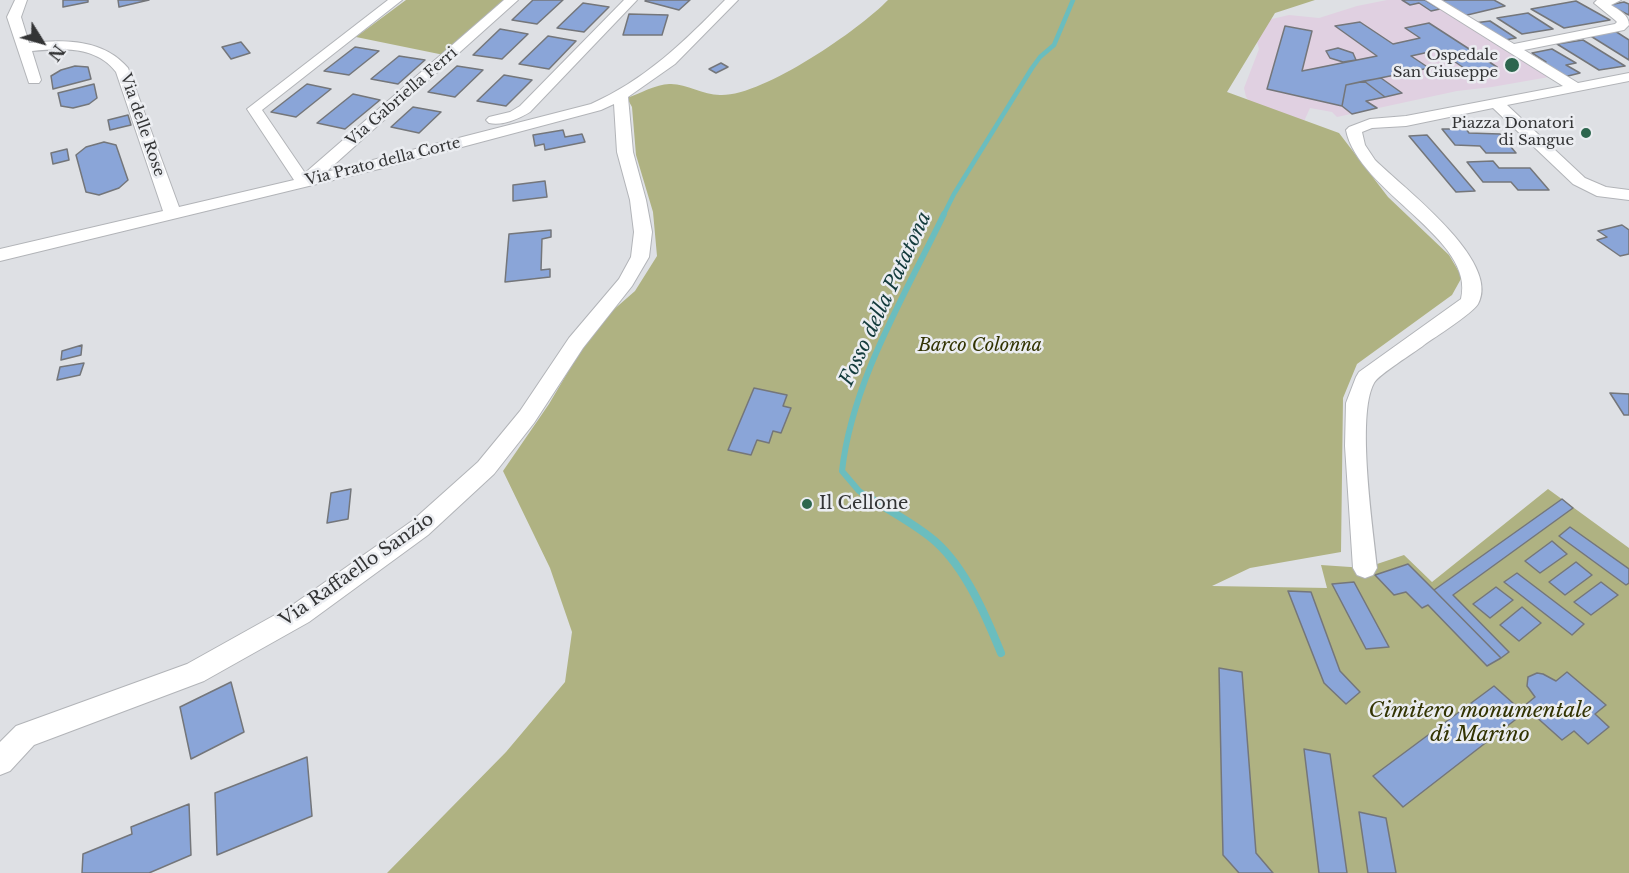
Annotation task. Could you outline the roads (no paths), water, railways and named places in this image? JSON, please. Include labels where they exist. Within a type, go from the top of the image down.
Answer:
[{"type":"street","points":[[21,0],[14,17],[34,80]]},
{"type":"street","points":[[304,183],[254,109],[396,0]]},
{"type":"street","name":"Via Gabriella Ferri","points":[[304,183],[512,0]]},
{"type":"street","points":[[341,150],[366,154],[521,112],[631,0]]},
{"type":"street","name":"Via Prato della Corte","points":[[0,255],[304,183],[575,112],[621,96],[664,67],[732,0]]},
{"type":"street","points":[[1432,0],[1573,86]]},
{"type":"street","points":[[1509,49],[1619,27],[1624,23],[1620,17],[1600,3],[1615,0]]},
{"type":"street","name":"Via delle Rose","points":[[24,48],[54,45],[86,48],[105,53],[117,60],[123,71],[173,215]]},
{"type":"street","points":[[1365,568],[1356,446],[1356,403],[1366,377],[1470,302],[1474,283],[1465,259],[1435,226],[1380,175],[1354,141],[1354,130],[1370,124],[1406,121],[1573,86],[1629,77]]},
{"type":"street","name":"Via Raffaello Sanzio","points":[[0,761],[12,736],[195,673],[322,600],[389,552],[447,505],[486,468],[522,423],[576,342],[621,289],[640,257],[643,232],[638,200],[625,152],[621,96]]},
{"type":"street","points":[[1495,102],[1580,181],[1603,192],[1629,195]]},
{"type":"waterway","name":"Fosso della Patatona","points":[[944,214],[1032,68],[1040,57],[1054,45],[1073,0]]},
{"type":"waterway","name":"Fosso della Patatona","points":[[872,500],[859,491],[842,471],[848,437],[868,371],[944,214]]},
{"type":"waterway","name":"Fosso della Patatona","points":[[870,498],[921,530],[947,553],[966,579],[1001,653]]},
{"type":"place","name":"Ospedale San Giuseppe","points":[[1512,65]]},
{"type":"place","name":"Piazza Donatori di Sangue","points":[[1586,133]]},
{"type":"place","name":"Il Cellone","points":[[807,504]]},
{"type":"park label","name":"Barco Colonna","points":[[980,346]]},
{"type":"park label","name":"Cimitero monumentale di Marino","points":[[1480,723]]}]
